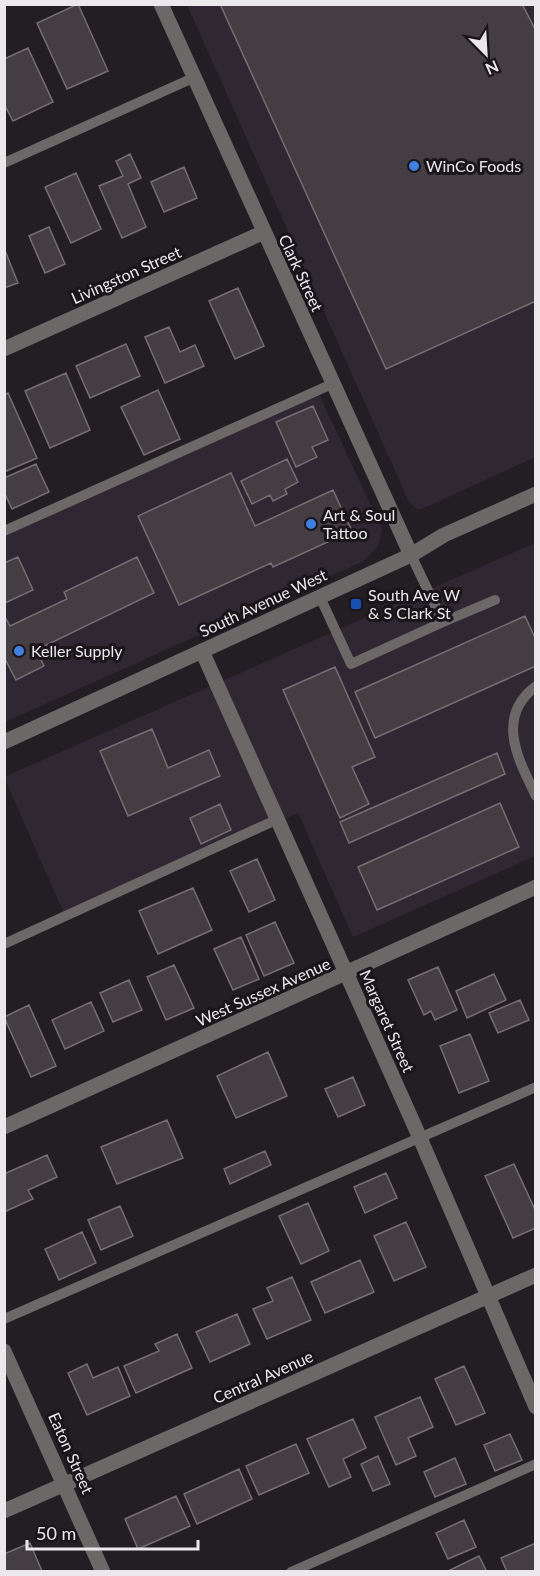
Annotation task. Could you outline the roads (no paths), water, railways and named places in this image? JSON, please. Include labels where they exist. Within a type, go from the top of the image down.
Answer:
[{"type":"street","name":"Clark Street","points":[[161,4],[262,233],[411,555]]},
{"type":"street","name":"Livingston Street","points":[[4,349],[262,233]]},
{"type":"street","name":"South Avenue West","points":[[4,742],[411,555],[444,535],[536,494]]},
{"type":"street","name":"Margaret Street","points":[[202,651],[420,1138],[536,1407]]},
{"type":"street","name":"West Sussex Avenue","points":[[4,1127],[346,975],[536,887]]},
{"type":"street","name":"Central Avenue","points":[[4,1511],[536,1275]]},
{"type":"street","name":"Eaton Street","points":[[4,1351],[66,1485],[103,1572]]},
{"type":"lane","points":[[4,163],[194,78]]},
{"type":"lane","points":[[4,531],[332,384]]},
{"type":"lane","points":[[411,555],[443,622]]},
{"type":"lane","points":[[320,597],[351,664],[495,600]]},
{"type":"lane","points":[[536,686],[516,707],[512,730],[519,759],[536,796]]},
{"type":"lane","points":[[4,944],[276,820]]},
{"type":"lane","points":[[4,1319],[536,1087]]},
{"type":"lane","points":[[291,1572],[536,1464]]},
{"type":"place","name":"WinCo Foods","points":[[414,166]]},
{"type":"place","name":"Art & Soul Tattoo","points":[[311,524]]},
{"type":"place","name":"South Ave W & S Clark St","points":[[356,604]]},
{"type":"place","name":"Keller Supply","points":[[19,651]]}]
